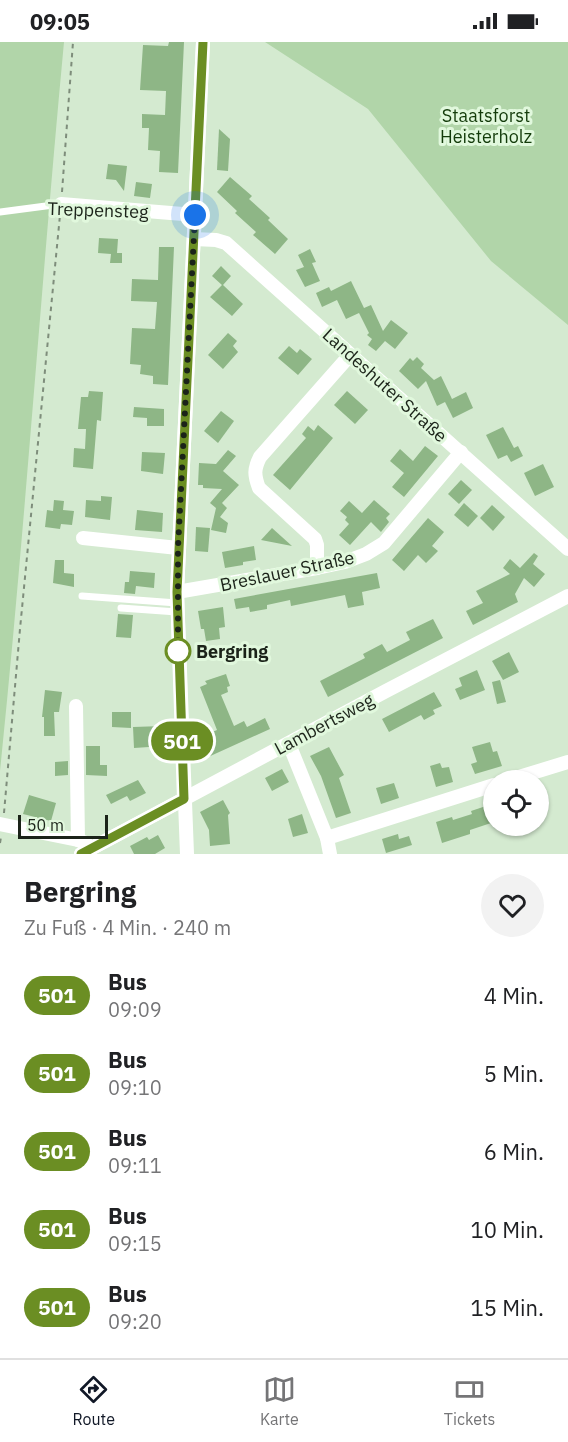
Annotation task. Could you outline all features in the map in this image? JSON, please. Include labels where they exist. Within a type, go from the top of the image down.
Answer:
[{"type":"street","points":[[187,854],[177,602],[178,548],[203,42]]},
{"type":"street","name":"Treppensteg","points":[[61,204],[195,215]]},
{"type":"street","name":"Landeshuter Straße","points":[[194,239],[226,243],[568,549]]},
{"type":"street","points":[[317,568],[315,539],[259,488],[255,477],[255,467],[260,457],[350,355]]},
{"type":"street","name":"Breslauer Straße","points":[[177,602],[345,562],[366,554],[384,543],[461,452]]},
{"type":"street","points":[[83,538],[178,548]]},
{"type":"street","name":"Lambertsweg","points":[[94,850],[184,799],[568,596]]},
{"type":"street","points":[[76,706],[80,847]]},
{"type":"street","points":[[289,744],[327,838],[330,854]]},
{"type":"street","points":[[542,770],[568,762]]},
{"type":"street","points":[[327,838],[483,788]]},
{"type":"street","points":[[2,825],[94,850]]},
{"type":"lane","name":"Treppensteg","points":[[0,212],[61,204]]},
{"type":"lane","points":[[82,596],[177,602]]},
{"type":"lane","points":[[121,608],[177,602]]},
{"type":"path","points":[[0,843],[61,204],[73,42]]},
{"type":"green space","points":[[0,42],[64,42],[0,771]]},
{"type":"green space","name":"Staatsforst Heisterholz","points":[[265,42],[568,42],[568,325],[491,261],[368,109]]},
{"type":"building","points":[[169,42],[184,42],[178,173],[159,172],[160,151],[148,150],[149,128],[142,128],[142,114],[165,115],[166,91],[140,90],[143,45],[168,46]]},
{"type":"building","points":[[219,129],[230,139],[228,171],[217,170]]},
{"type":"building","points":[[108,164],[127,166],[124,191],[116,180],[106,179]]},
{"type":"building","points":[[230,177],[252,196],[249,199],[288,239],[275,254],[253,235],[256,232],[217,192]]},
{"type":"building","points":[[136,182],[152,184],[150,198],[134,196]]},
{"type":"building","points":[[99,238],[118,239],[117,253],[122,253],[122,263],[110,263],[111,254],[98,253]]},
{"type":"building","points":[[159,247],[174,247],[168,385],[153,384],[153,376],[140,374],[141,365],[130,364],[132,328],[155,329],[157,302],[131,301],[132,279],[158,280]]},
{"type":"building","points":[[310,249],[316,262],[312,263],[320,281],[305,287],[296,270],[304,267],[298,255]]},
{"type":"building","points":[[221,266],[231,276],[223,285],[243,304],[232,316],[210,297],[222,285],[212,276]]},
{"type":"building","points":[[351,281],[364,308],[371,305],[383,331],[391,320],[408,333],[395,349],[385,341],[376,351],[368,345],[372,339],[367,335],[369,333],[359,313],[346,319],[337,300],[322,307],[316,293],[329,287],[331,291]]},
{"type":"building","points":[[228,333],[237,341],[233,346],[238,352],[223,369],[208,355]]},
{"type":"building","points":[[289,346],[297,353],[300,349],[312,359],[298,375],[278,358]]},
{"type":"building","points":[[417,357],[424,364],[421,368],[434,380],[441,376],[452,399],[466,392],[473,408],[453,418],[445,402],[437,406],[426,381],[418,389],[399,371],[410,358],[413,361]]},
{"type":"building","points":[[89,391],[103,392],[101,421],[97,420],[93,469],[73,467],[74,448],[85,449],[86,429],[78,429],[81,397],[88,397]]},
{"type":"building","points":[[347,391],[368,410],[355,424],[334,405]]},
{"type":"building","points":[[134,407],[164,409],[164,426],[147,426],[147,418],[133,417]]},
{"type":"building","points":[[221,411],[234,421],[218,443],[204,431]]},
{"type":"building","points":[[318,425],[333,438],[290,490],[273,475],[306,438],[302,434],[308,426],[314,431]]},
{"type":"building","points":[[503,427],[514,448],[518,446],[523,456],[511,462],[507,455],[498,459],[486,435]]},
{"type":"building","points":[[425,446],[438,456],[404,497],[392,487],[404,473],[390,461],[400,449],[413,461]]},
{"type":"building","points":[[228,450],[236,456],[223,471],[239,485],[222,503],[227,508],[220,517],[228,523],[226,533],[211,530],[216,508],[210,503],[222,489],[203,488],[203,485],[198,485],[199,463],[216,464]]},
{"type":"building","points":[[142,452],[165,453],[163,474],[141,471]]},
{"type":"building","points":[[543,464],[554,487],[535,496],[524,473]]},
{"type":"building","points":[[461,480],[472,490],[459,504],[448,494]]},
{"type":"building","points":[[101,496],[112,497],[110,520],[85,517],[86,500],[101,501]]},
{"type":"building","points":[[54,500],[64,501],[63,510],[74,511],[72,525],[61,524],[60,529],[45,527],[47,510],[53,511]]},
{"type":"building","points":[[374,500],[390,514],[386,518],[389,522],[381,532],[371,522],[350,545],[339,535],[349,524],[345,520],[347,517],[340,511],[349,501],[362,513]]},
{"type":"building","points":[[464,503],[478,516],[468,527],[454,515]]},
{"type":"building","points":[[492,505],[505,517],[493,531],[480,518]]},
{"type":"building","points":[[137,510],[163,513],[162,532],[135,530]]},
{"type":"building","points":[[428,518],[444,532],[432,546],[438,551],[426,563],[418,555],[404,571],[392,560]]},
{"type":"building","points":[[196,527],[210,528],[208,552],[195,551]]},
{"type":"building","points":[[272,528],[292,546],[261,540]]},
{"type":"building","points":[[254,546],[256,560],[225,568],[222,552]]},
{"type":"building","points":[[534,553],[538,556],[533,564],[545,574],[534,587],[524,578],[515,594],[518,602],[473,625],[466,611],[483,603],[476,591],[510,574],[503,568],[510,559],[520,568]]},
{"type":"building","points":[[55,560],[64,560],[64,573],[74,574],[74,587],[53,583]]},
{"type":"building","points":[[130,571],[155,573],[154,588],[136,586],[135,594],[124,593],[125,582],[129,582]]},
{"type":"building","points":[[377,573],[380,588],[362,592],[364,605],[348,608],[345,595],[291,606],[290,600],[267,605],[267,609],[250,612],[249,607],[236,609],[234,599]]},
{"type":"building","points":[[223,607],[225,627],[219,628],[220,639],[206,641],[198,611]]},
{"type":"building","points":[[118,614],[133,615],[131,638],[116,637]]},
{"type":"building","points":[[433,619],[443,638],[328,697],[320,681],[365,658],[363,654],[382,644],[387,652],[410,640],[406,632]]},
{"type":"building","points":[[509,652],[519,672],[503,680],[492,661]]},
{"type":"building","points":[[477,670],[485,690],[460,700],[455,689],[462,686],[459,678]]},
{"type":"building","points":[[226,674],[230,686],[227,687],[228,692],[221,695],[234,726],[244,721],[247,727],[265,718],[270,729],[206,758],[200,743],[212,738],[210,733],[217,730],[200,687],[207,684],[205,681]]},
{"type":"building","points":[[500,680],[506,702],[497,704],[492,682]]},
{"type":"building","points":[[45,690],[62,692],[59,712],[54,712],[55,736],[44,736],[44,717],[42,717]]},
{"type":"building","points":[[434,692],[442,706],[433,710],[435,714],[424,720],[421,715],[389,732],[382,719]]},
{"type":"building","points":[[112,712],[131,712],[131,728],[112,727]]},
{"type":"building","points":[[163,726],[164,739],[149,740],[149,747],[134,748],[133,727]]},
{"type":"building","points":[[490,742],[493,752],[497,751],[502,766],[475,774],[471,764],[477,762],[472,747]]},
{"type":"building","points":[[86,746],[100,746],[100,765],[107,765],[107,776],[86,775]]},
{"type":"building","points":[[329,747],[344,775],[339,778],[351,813],[336,818],[321,776],[310,756]]},
{"type":"building","points":[[68,761],[68,775],[55,776],[55,762]]},
{"type":"building","points":[[440,763],[442,768],[449,767],[453,782],[436,787],[430,766]]},
{"type":"building","points":[[282,769],[289,782],[272,791],[265,778]]},
{"type":"building","points":[[138,780],[146,793],[130,801],[127,796],[111,804],[106,795]]},
{"type":"building","points":[[394,783],[399,798],[381,804],[376,788]]},
{"type":"building","points":[[29,795],[56,803],[51,821],[23,814]]},
{"type":"building","points":[[223,800],[230,813],[228,815],[230,844],[210,846],[209,830],[200,812]]},
{"type":"building","points":[[483,807],[483,826],[470,830],[470,834],[442,843],[436,822],[452,817],[453,820],[472,814],[471,811]]},
{"type":"building","points":[[302,814],[308,833],[293,837],[288,819]]},
{"type":"building","points":[[398,834],[399,839],[409,836],[412,845],[386,853],[382,839]]},
{"type":"building","points":[[158,835],[165,848],[155,854],[134,854],[130,846],[147,837],[149,840]]},
{"type":"bus line","name":"501","points":[[81,854],[184,799],[178,651],[178,548],[203,42]]},
{"type":"place","name":"Bergring","points":[[178,651]]},
{"type":"route","points":[[178,651],[178,548],[195,215]]}]
